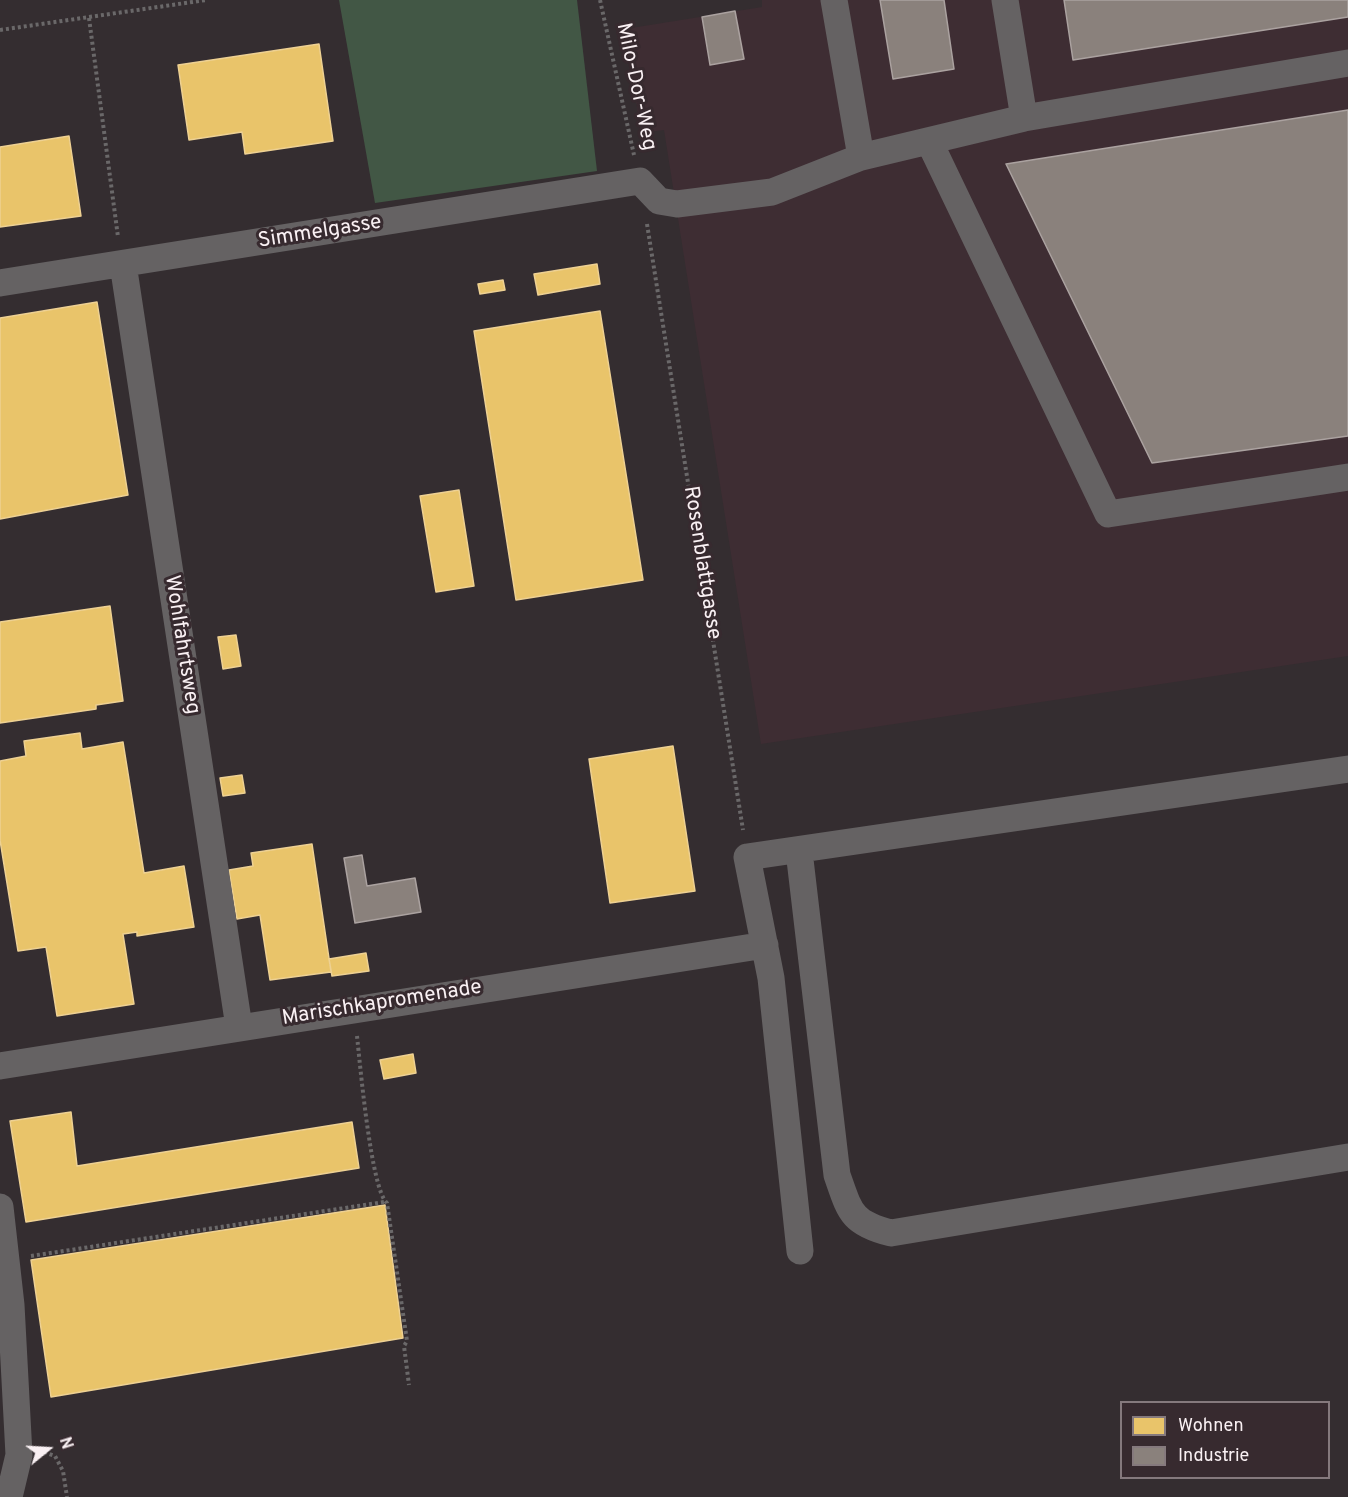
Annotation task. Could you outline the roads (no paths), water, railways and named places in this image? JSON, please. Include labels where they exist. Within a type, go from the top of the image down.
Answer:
[{"type":"street","points":[[834,0],[861,157],[1024,118],[1348,63]]},
{"type":"street","points":[[1005,0],[1024,118]]},
{"type":"street","points":[[929,141],[1108,514],[1348,477]]},
{"type":"street","name":"Simmelgasse","points":[[0,284],[640,181],[660,201],[676,204],[772,192],[861,157]]},
{"type":"street","name":"Wohlfahrtsweg","points":[[123,264],[239,1026]]},
{"type":"street","points":[[800,1251],[765,945],[747,857],[1348,769]]},
{"type":"street","points":[[799,851],[837,1175],[850,1209],[868,1227],[891,1233],[1348,1157]]},
{"type":"street","name":"Marischkapromenade","points":[[0,1066],[239,1026],[765,945]]},
{"type":"street","points":[[0,1207],[7,1260],[19,1455],[9,1497]]}]
